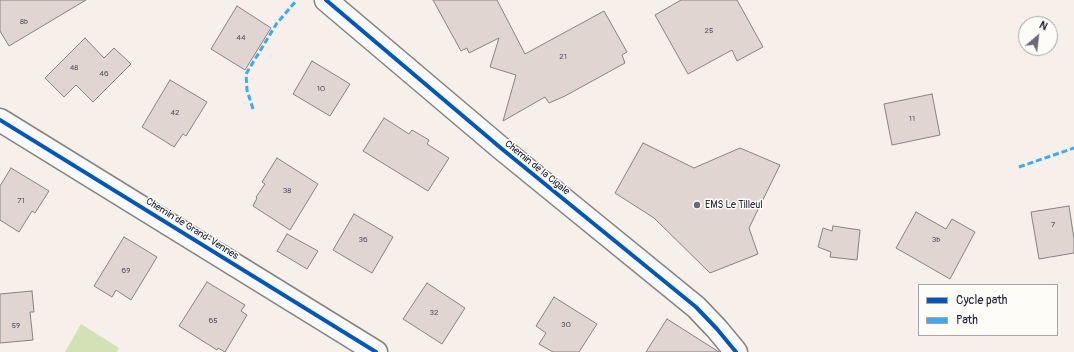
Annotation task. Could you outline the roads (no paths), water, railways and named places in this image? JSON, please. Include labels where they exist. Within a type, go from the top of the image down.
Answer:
[{"type":"street","name":"Chemin de la Cigale","points":[[326,0],[502,150],[696,307],[736,352]]},
{"type":"street","name":"Chemin de Grand-Vennes","points":[[0,120],[376,352]]},
{"type":"place","name":"EMS Le Tilleul","points":[[697,205]]}]
